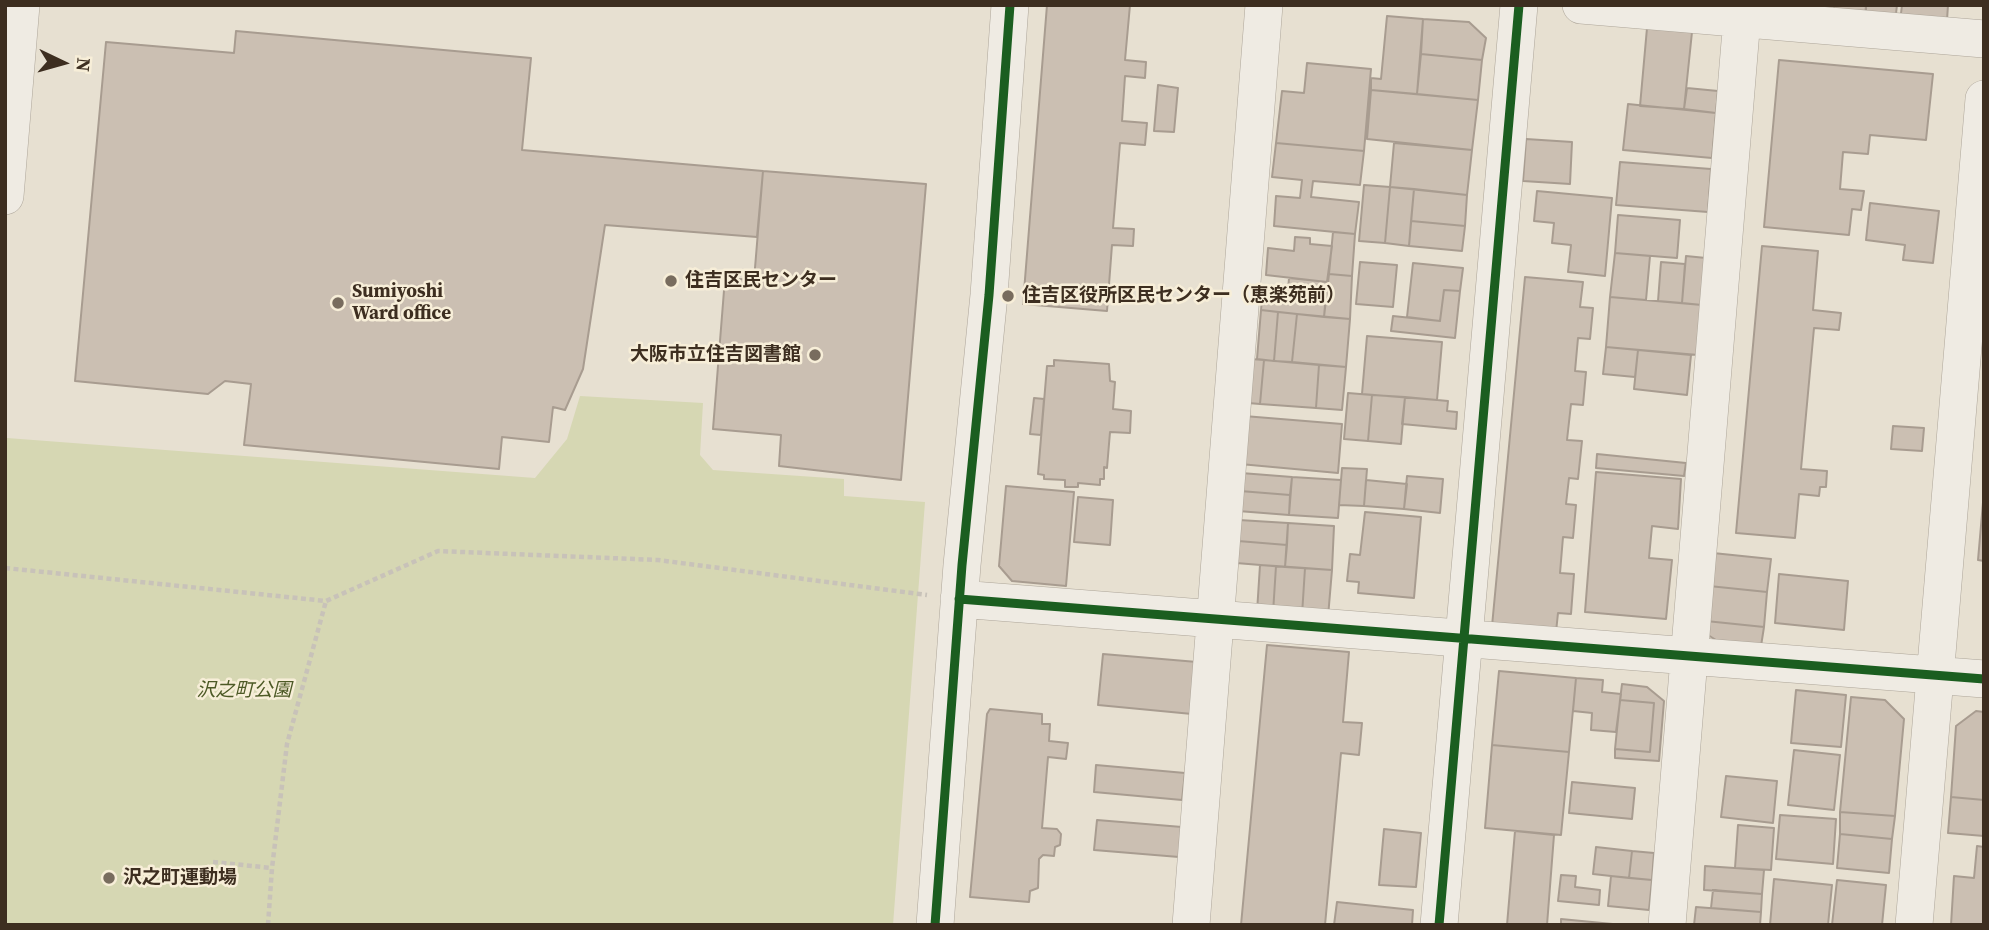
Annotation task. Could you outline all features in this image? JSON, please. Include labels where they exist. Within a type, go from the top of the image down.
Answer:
[{"type":"street","points":[[935,925],[944,597],[989,295],[1010,5]]},
{"type":"street","points":[[1191,925],[1264,5]]},
{"type":"street","points":[[1439,925],[1519,5]]},
{"type":"street","points":[[1581,5],[1984,38]]},
{"type":"street","points":[[5,196],[16,9]]},
{"type":"street","points":[[1667,925],[1742,18]]},
{"type":"street","points":[[1914,925],[1984,99]]},
{"type":"street","points":[[944,597],[1984,679]]},
{"type":"path","points":[[5,568],[326,601],[438,551],[658,560],[944,597]]},
{"type":"path","points":[[268,925],[287,744],[326,601]]},
{"type":"path","points":[[213,862],[272,868]]},
{"type":"green space","name":"沢之町公園","points":[[580,396],[703,403],[700,455],[713,470],[844,479],[844,496],[925,502],[893,925],[5,925],[7,438],[535,478],[567,439]]},
{"type":"building","points":[[1047,5],[1130,5],[1125,60],[1146,62],[1145,78],[1125,76],[1122,121],[1147,123],[1145,145],[1120,143],[1113,228],[1134,229],[1133,246],[1112,245],[1107,311],[1023,304]]},
{"type":"building","points":[[1834,5],[1866,5],[1866,13],[1834,11]]},
{"type":"building","points":[[1866,5],[1897,5],[1895,22],[1865,20]]},
{"type":"building","points":[[1902,5],[1948,5],[1947,20],[1900,22]]},
{"type":"building","points":[[1387,16],[1423,19],[1417,94],[1371,90],[1371,78],[1381,79]]},
{"type":"building","points":[[1423,19],[1469,22],[1486,38],[1482,60],[1421,54]]},
{"type":"building","points":[[1647,28],[1692,32],[1684,109],[1640,106]]},
{"type":"building","name":"Sumiyoshi Ward office","points":[[236,31],[531,58],[522,150],[763,171],[757,237],[605,225],[583,369],[565,410],[553,407],[549,442],[502,437],[499,469],[244,445],[251,384],[225,381],[208,394],[75,381],[106,42],[234,53]]},
{"type":"building","points":[[1421,54],[1482,60],[1478,100],[1417,94]]},
{"type":"building","points":[[1779,60],[1933,74],[1926,140],[1870,135],[1868,154],[1843,152],[1840,189],[1864,191],[1861,210],[1852,209],[1849,235],[1764,227]]},
{"type":"building","points":[[1307,63],[1371,69],[1364,151],[1276,143],[1282,91],[1304,93]]},
{"type":"building","points":[[1158,85],[1178,88],[1174,132],[1154,131]]},
{"type":"building","points":[[1687,88],[1718,91],[1716,113],[1684,109]]},
{"type":"building","points":[[1371,90],[1478,100],[1472,150],[1367,139]]},
{"type":"building","points":[[1628,104],[1716,113],[1712,158],[1623,150]]},
{"type":"building","points":[[1526,139],[1572,142],[1570,184],[1523,181]]},
{"type":"building","points":[[1276,143],[1364,151],[1360,185],[1313,181],[1311,197],[1359,202],[1355,234],[1274,226],[1276,196],[1300,198],[1302,180],[1272,177]]},
{"type":"building","points":[[1394,143],[1472,150],[1467,195],[1390,187]]},
{"type":"building","points":[[1620,162],[1711,169],[1708,212],[1616,205]]},
{"type":"building","name":"大阪市立住吉図書館","points":[[763,171],[926,184],[901,480],[779,466],[781,435],[713,429],[725,278],[754,280]]},
{"type":"building","points":[[1364,185],[1390,187],[1385,243],[1359,241]]},
{"type":"building","points":[[1390,187],[1414,189],[1409,246],[1385,243]]},
{"type":"building","points":[[1414,189],[1467,195],[1465,226],[1411,221]]},
{"type":"building","points":[[1537,191],[1612,198],[1605,276],[1568,272],[1571,245],[1552,243],[1554,223],[1534,221]]},
{"type":"building","points":[[1870,203],[1939,211],[1933,263],[1903,260],[1905,245],[1866,240]]},
{"type":"building","points":[[1618,215],[1680,220],[1677,258],[1615,253]]},
{"type":"building","points":[[1411,221],[1465,226],[1462,251],[1409,246]]},
{"type":"building","points":[[1333,232],[1355,234],[1352,276],[1329,274]]},
{"type":"building","points":[[1295,237],[1310,238],[1310,244],[1332,246],[1327,282],[1266,275],[1268,248],[1294,251]]},
{"type":"building","points":[[1762,246],[1818,251],[1813,310],[1841,313],[1839,330],[1814,328],[1801,469],[1827,471],[1826,487],[1820,487],[1819,496],[1799,494],[1795,538],[1736,533]]},
{"type":"building","points":[[1615,253],[1650,256],[1646,300],[1610,297]]},
{"type":"building","points":[[1686,256],[1706,258],[1702,305],[1682,303]]},
{"type":"building","points":[[1360,262],[1397,265],[1393,307],[1356,304]]},
{"type":"building","points":[[1661,262],[1685,264],[1682,303],[1658,301]]},
{"type":"building","points":[[1413,263],[1463,268],[1460,291],[1444,290],[1440,321],[1407,317]]},
{"type":"building","points":[[1329,274],[1352,276],[1350,319],[1324,317]]},
{"type":"building","points":[[1525,277],[1583,282],[1580,307],[1593,308],[1590,339],[1578,338],[1575,371],[1586,372],[1583,405],[1571,404],[1567,440],[1582,441],[1578,479],[1569,478],[1566,504],[1576,505],[1573,538],[1563,537],[1560,573],[1574,574],[1571,614],[1558,613],[1556,632],[1492,626]]},
{"type":"building","points":[[1289,278],[1327,282],[1324,317],[1261,310],[1263,289],[1288,291]]},
{"type":"building","points":[[1444,290],[1460,291],[1455,338],[1391,331],[1393,316],[1440,321]]},
{"type":"building","points":[[1610,297],[1702,305],[1698,355],[1606,347]]},
{"type":"building","points":[[1261,310],[1278,312],[1274,361],[1257,359]]},
{"type":"building","points":[[1278,312],[1297,314],[1292,362],[1274,361]]},
{"type":"building","points":[[1297,314],[1350,319],[1346,367],[1292,362]]},
{"type":"building","points":[[1367,336],[1442,342],[1437,400],[1362,394]]},
{"type":"building","points":[[1606,347],[1638,350],[1635,377],[1603,374]]},
{"type":"building","points":[[1638,350],[1691,355],[1687,395],[1634,389]]},
{"type":"building","points":[[1251,359],[1264,360],[1260,404],[1248,403]]},
{"type":"building","points":[[1054,360],[1109,364],[1110,381],[1115,382],[1113,409],[1131,411],[1130,433],[1110,432],[1107,468],[1104,467],[1104,479],[1100,479],[1100,485],[1078,483],[1078,487],[1065,487],[1065,480],[1044,479],[1044,475],[1038,474],[1047,366],[1054,366]]},
{"type":"building","points":[[1264,360],[1319,365],[1316,408],[1260,404]]},
{"type":"building","points":[[1319,365],[1346,367],[1342,410],[1316,408]]},
{"type":"building","points":[[1348,393],[1372,395],[1368,441],[1344,439]]},
{"type":"building","points":[[1372,395],[1405,397],[1401,444],[1368,441]]},
{"type":"building","points":[[1405,397],[1448,401],[1447,411],[1457,412],[1456,429],[1402,424]]},
{"type":"building","points":[[1034,398],[1044,399],[1041,435],[1030,434]]},
{"type":"building","points":[[1244,416],[1342,424],[1338,473],[1240,464]]},
{"type":"building","points":[[1893,426],[1924,428],[1922,451],[1891,449]]},
{"type":"building","points":[[1597,454],[1686,463],[1684,476],[1596,468]]},
{"type":"building","points":[[1342,468],[1367,469],[1364,506],[1339,505]]},
{"type":"building","points":[[1596,472],[1681,479],[1678,529],[1652,526],[1649,558],[1672,560],[1666,619],[1585,612]]},
{"type":"building","points":[[1241,473],[1292,477],[1290,495],[1240,491]]},
{"type":"building","points":[[1407,476],[1443,479],[1440,513],[1404,509]]},
{"type":"building","points":[[1292,477],[1341,480],[1338,518],[1289,515]]},
{"type":"building","points":[[1366,480],[1407,484],[1404,509],[1364,506]]},
{"type":"building","points":[[1006,486],[1074,492],[1066,586],[1012,581],[999,566]]},
{"type":"building","points":[[1240,491],[1290,495],[1289,515],[1238,511]]},
{"type":"building","points":[[1984,491],[1984,561],[1978,560]]},
{"type":"building","points":[[1078,497],[1113,500],[1110,545],[1074,542]]},
{"type":"building","points":[[1365,512],[1421,517],[1414,598],[1358,593],[1359,582],[1347,581],[1350,554],[1360,555]]},
{"type":"building","points":[[1239,520],[1288,523],[1287,545],[1238,541]]},
{"type":"building","points":[[1288,523],[1334,526],[1332,570],[1285,567]]},
{"type":"building","points":[[1238,541],[1287,545],[1285,567],[1236,563]]},
{"type":"building","points":[[1713,553],[1771,559],[1767,592],[1709,586]]},
{"type":"building","points":[[1260,565],[1276,566],[1273,613],[1257,612]]},
{"type":"building","points":[[1276,566],[1305,568],[1302,615],[1273,613]]},
{"type":"building","points":[[1305,568],[1332,570],[1328,617],[1302,615]]},
{"type":"building","points":[[1779,574],[1848,581],[1844,630],[1775,623]]},
{"type":"building","points":[[1709,586],[1767,592],[1764,627],[1706,621]]},
{"type":"building","points":[[1706,621],[1764,627],[1761,646],[1719,642],[1705,633]]},
{"type":"building","points":[[1267,645],[1349,652],[1343,722],[1362,723],[1359,755],[1341,753],[1325,925],[1241,925]]},
{"type":"building","points":[[1103,654],[1197,662],[1192,714],[1098,705]]},
{"type":"building","points":[[1499,671],[1576,678],[1569,752],[1492,745]]},
{"type":"building","points":[[1576,678],[1603,680],[1602,692],[1621,694],[1616,732],[1591,730],[1592,713],[1573,711]]},
{"type":"building","points":[[1622,684],[1647,687],[1664,701],[1659,761],[1615,758],[1615,749],[1650,752],[1654,703],[1620,700]]},
{"type":"building","points":[[1796,690],[1846,695],[1841,747],[1791,743]]},
{"type":"building","points":[[1851,697],[1885,700],[1904,719],[1895,816],[1840,812]]},
{"type":"building","points":[[1620,700],[1654,703],[1650,752],[1615,749]]},
{"type":"building","points":[[990,709],[1042,714],[1042,724],[1050,724],[1049,741],[1068,743],[1066,759],[1048,757],[1042,828],[1057,829],[1061,834],[1060,845],[1055,847],[1054,856],[1043,855],[1039,859],[1038,888],[1030,891],[1029,902],[970,897],[987,714]]},
{"type":"building","points":[[1976,711],[1984,712],[1984,800],[1951,797],[1956,726]]},
{"type":"building","points":[[1492,745],[1569,752],[1561,835],[1485,828]]},
{"type":"building","points":[[1794,750],[1840,755],[1834,810],[1788,805]]},
{"type":"building","points":[[1096,765],[1185,773],[1182,800],[1094,792]]},
{"type":"building","points":[[1726,776],[1777,781],[1773,823],[1721,817]]},
{"type":"building","points":[[1572,782],[1635,788],[1632,819],[1569,813]]},
{"type":"building","points":[[1951,797],[1984,800],[1984,836],[1948,833]]},
{"type":"building","points":[[1840,812],[1895,816],[1892,839],[1840,834]]},
{"type":"building","points":[[1780,815],[1836,819],[1833,864],[1776,859]]},
{"type":"building","points":[[1097,820],[1182,827],[1179,857],[1094,850]]},
{"type":"building","points":[[1738,825],[1774,828],[1771,870],[1735,868]]},
{"type":"building","points":[[1384,829],[1421,833],[1416,887],[1379,885]]},
{"type":"building","points":[[1515,831],[1554,835],[1547,925],[1507,925]]},
{"type":"building","points":[[1840,834],[1892,839],[1889,873],[1837,868]]},
{"type":"building","points":[[1977,846],[1984,847],[1984,925],[1951,925],[1954,876],[1974,878]]},
{"type":"building","points":[[1596,847],[1632,851],[1629,878],[1593,874]]},
{"type":"building","points":[[1632,851],[1654,853],[1652,880],[1629,878]]},
{"type":"building","points":[[1705,866],[1764,870],[1762,894],[1704,890]]},
{"type":"building","points":[[1561,875],[1576,876],[1575,887],[1600,890],[1599,905],[1558,901]]},
{"type":"building","points":[[1611,876],[1652,880],[1649,910],[1608,906]]},
{"type":"building","points":[[1774,879],[1832,885],[1828,925],[1770,925]]},
{"type":"building","points":[[1837,880],[1886,885],[1882,925],[1832,925]]},
{"type":"building","points":[[1713,890],[1762,894],[1761,912],[1711,908]]},
{"type":"building","points":[[1337,902],[1413,910],[1412,925],[1334,925]]},
{"type":"building","points":[[1696,907],[1761,912],[1760,925],[1694,925]]},
{"type":"building","points":[[1561,919],[1623,925],[1561,925]]},
{"type":"cycle path","points":[[935,925],[962,565],[989,295],[1010,5]]},
{"type":"cycle path","points":[[1439,925],[1519,5]]},
{"type":"cycle path","points":[[959,599],[1984,679]]},
{"type":"place","name":"住吉区民センター","points":[[671,281]]},
{"type":"place","name":"住吉区役所区民センター（恵楽苑前）","points":[[1008,296]]},
{"type":"place","name":"Sumiyoshi Ward office","points":[[338,303]]},
{"type":"place","name":"大阪市立住吉図書館","points":[[815,355]]},
{"type":"place","name":"沢之町運動場","points":[[109,878]]}]
